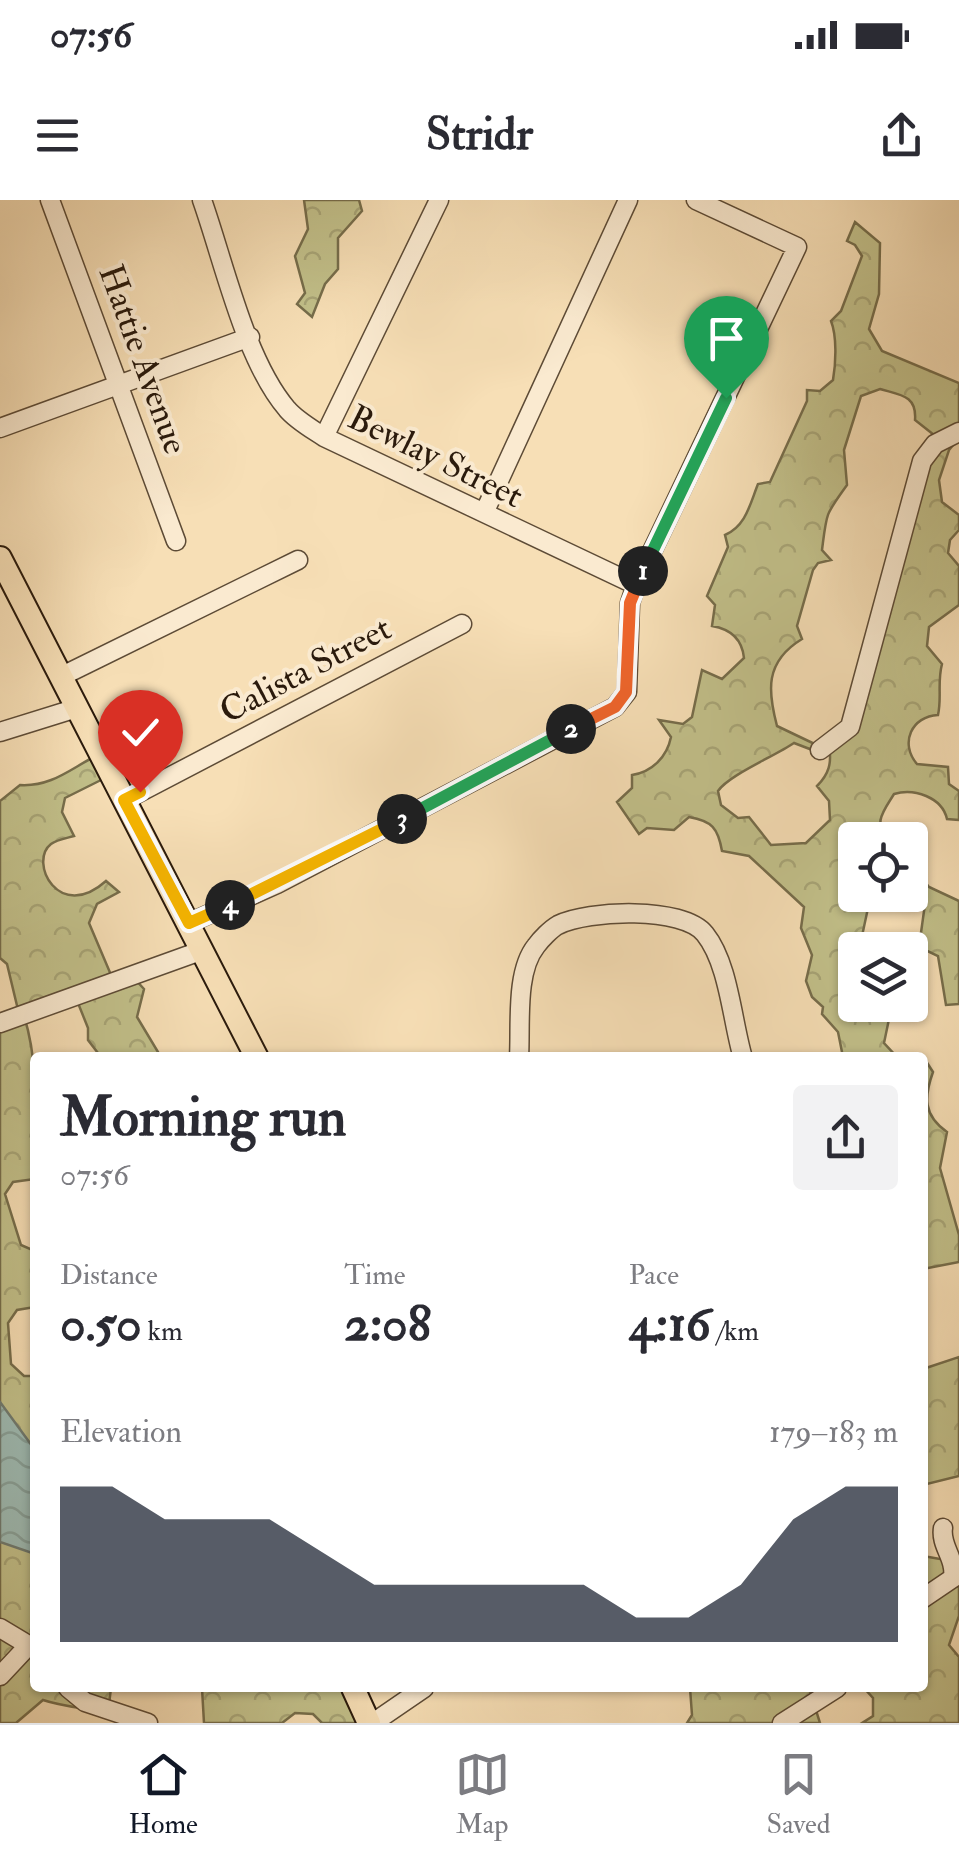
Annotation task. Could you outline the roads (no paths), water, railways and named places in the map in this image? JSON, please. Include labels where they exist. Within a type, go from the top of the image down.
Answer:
[{"type":"main road","points":[[0,558],[254,1052]]},
{"type":"main road","points":[[356,1692],[371,1723]]},
{"type":"street","name":"Hattie Avenue","points":[[50,200],[176,541]]},
{"type":"street","name":"Bewlay Street","points":[[202,200],[250,338],[269,384],[288,412],[324,438],[484,511],[520,534],[636,585]]},
{"type":"street","points":[[324,438],[440,200]]},
{"type":"street","points":[[484,511],[628,200]]},
{"type":"street","points":[[189,923],[277,884],[615,707],[626,692],[630,603],[636,585],[797,247],[696,200]]},
{"type":"street","points":[[0,428],[250,338]]},
{"type":"street","points":[[820,750],[850,727],[922,460],[934,444],[959,432]]},
{"type":"street","points":[[60,677],[298,560]]},
{"type":"street","name":"Calista Street","points":[[124,800],[462,624]]},
{"type":"street","points":[[0,732],[76,708]]},
{"type":"street","points":[[519,1052],[525,974],[534,948],[558,925],[594,916],[666,914],[704,933],[717,959],[741,1052]]},
{"type":"street","points":[[0,1023],[204,950]]},
{"type":"street","points":[[928,1595],[953,1578],[954,1560],[941,1537],[943,1528]]},
{"type":"street","points":[[0,1628],[30,1646]]},
{"type":"street","points":[[0,1676],[30,1649]]},
{"type":"street","points":[[73,1692],[148,1723]]},
{"type":"street","points":[[371,1723],[418,1692]]},
{"type":"street","points":[[782,1723],[830,1692]]},
{"type":"water","points":[[0,1402],[30,1443],[30,1552],[0,1542]]}]
